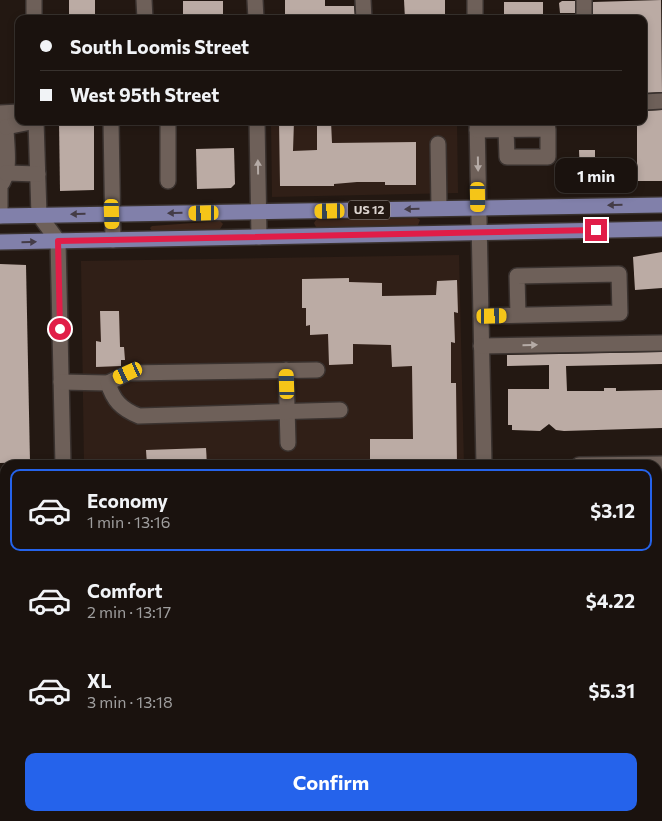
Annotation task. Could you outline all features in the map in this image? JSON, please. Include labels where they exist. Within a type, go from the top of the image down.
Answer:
[{"type":"main road","name":"US 12","points":[[0,216],[662,205]]},
{"type":"main road","name":"US 12","points":[[0,242],[662,229]]},
{"type":"street","points":[[34,0],[34,15]]},
{"type":"street","points":[[144,0],[144,15]]},
{"type":"street","points":[[255,0],[256,15]]},
{"type":"street","points":[[363,0],[364,15]]},
{"type":"street","points":[[474,0],[475,15]]},
{"type":"street","points":[[584,0],[584,15]]},
{"type":"street","points":[[647,102],[662,101]]},
{"type":"street","points":[[2,122],[15,114]]},
{"type":"street","points":[[2,122],[15,122]]},
{"type":"street","points":[[0,216],[2,122]]},
{"type":"street","points":[[36,125],[39,215],[58,241],[62,460]]},
{"type":"street","points":[[110,125],[113,240]]},
{"type":"street","points":[[168,125],[168,181]]},
{"type":"street","points":[[257,125],[259,237]]},
{"type":"street","points":[[484,460],[477,126],[506,129]]},
{"type":"street","points":[[438,144],[439,208]]},
{"type":"street","points":[[2,182],[38,174]]},
{"type":"street","points":[[481,316],[620,313],[619,274],[517,276],[518,315]]},
{"type":"street","points":[[481,346],[662,343]]},
{"type":"street","points":[[286,370],[288,443]]},
{"type":"street","points":[[61,382],[108,383],[128,373],[317,370]]},
{"type":"street","points":[[108,383],[112,398],[128,412],[139,416],[340,410]]},
{"type":"shaded area","points":[[271,125],[457,125],[458,193],[272,197]]},
{"type":"shaded area","points":[[417,218],[420,220],[418,225],[316,227],[314,223],[316,220]]},
{"type":"shaded area","points":[[220,221],[223,224],[220,229],[152,231],[150,228],[152,226]]},
{"type":"shaded area","points":[[459,255],[464,460],[84,460],[81,261]]},
{"type":"building","points":[[69,0],[95,0],[95,15],[69,15]]},
{"type":"building","points":[[285,0],[325,0],[325,6],[354,6],[355,15],[285,15]]},
{"type":"building","points":[[404,0],[445,0],[445,15],[405,15]]},
{"type":"building","points":[[661,0],[662,92],[647,93],[647,15],[593,15],[593,2]]},
{"type":"building","points":[[183,1],[223,1],[223,15],[183,15]]},
{"type":"building","points":[[562,1],[575,1],[575,13],[560,13],[559,3]]},
{"type":"building","points":[[504,2],[543,2],[543,15],[504,15]]},
{"type":"building","points":[[662,110],[662,181],[637,181],[637,125],[647,125],[647,111]]},
{"type":"building","points":[[59,125],[94,125],[94,190],[60,191]]},
{"type":"building","points":[[279,125],[294,125],[293,151],[317,150],[317,125],[331,125],[332,143],[416,142],[416,185],[385,185],[385,182],[357,182],[334,184],[334,186],[280,186]]},
{"type":"building","points":[[234,148],[235,184],[231,188],[197,189],[196,149]]},
{"type":"building","points":[[579,150],[595,150],[595,177],[580,177]]},
{"type":"building","points":[[662,252],[662,288],[635,290],[633,257]]},
{"type":"building","points":[[0,264],[26,265],[30,460],[0,460]]},
{"type":"building","points":[[349,278],[349,282],[382,283],[382,296],[436,295],[437,281],[457,280],[458,313],[454,312],[455,343],[451,342],[451,383],[456,383],[457,460],[370,460],[370,439],[413,439],[412,366],[392,367],[391,345],[353,344],[353,364],[329,365],[328,334],[310,335],[310,325],[306,326],[306,308],[302,308],[302,279]]},
{"type":"building","points":[[100,311],[119,311],[120,347],[124,347],[125,360],[121,360],[121,366],[96,367],[96,341],[101,342]]},
{"type":"building","points":[[662,352],[662,364],[566,366],[567,391],[604,391],[604,388],[616,388],[616,391],[662,390],[662,428],[564,431],[556,430],[549,424],[540,431],[512,430],[512,425],[508,425],[508,389],[549,389],[549,365],[507,366],[507,355]]},
{"type":"building","points":[[206,448],[207,460],[147,460],[146,450]]},
{"type":"route","points":[[60,329],[58,241],[596,230]]}]
